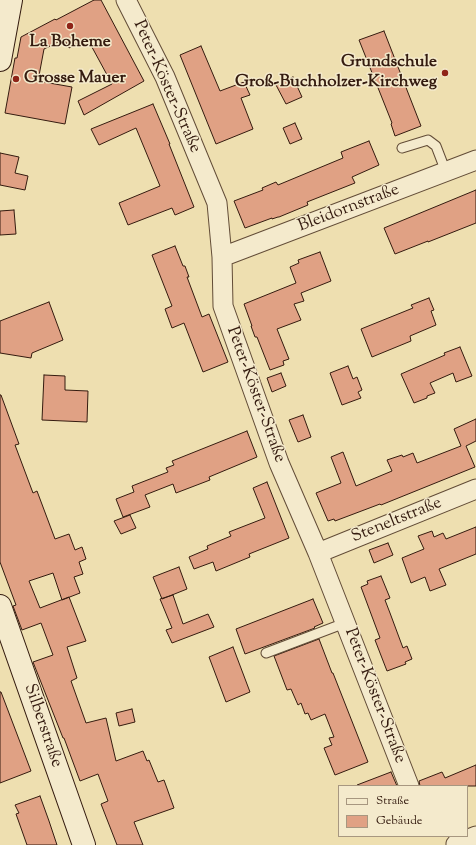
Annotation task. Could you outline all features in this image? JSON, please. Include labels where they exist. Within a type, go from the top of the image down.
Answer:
[{"type":"street","points":[[0,60],[11,0]]},
{"type":"street","name":"Peter-Köster-Straße","points":[[126,0],[165,77],[217,203],[222,257],[223,306],[280,463],[318,553],[409,785]]},
{"type":"street","name":"Bleidornstraße","points":[[222,257],[476,160]]},
{"type":"street","name":"Steneltstraße","points":[[318,553],[476,489]]},
{"type":"street","name":"Silberstraße","points":[[0,606],[84,845]]},
{"type":"street","points":[[451,842],[476,836]]},
{"type":"lane","points":[[402,148],[428,140],[436,146],[446,172]]},
{"type":"lane","points":[[266,652],[345,623]]},
{"type":"building","points":[[94,0],[101,0],[144,81],[84,115],[78,101],[112,84],[87,38],[69,48],[64,39],[44,49],[38,81],[72,87],[65,124],[5,113],[15,58],[17,58],[21,37]]},
{"type":"building","points":[[384,31],[421,126],[395,136],[392,123],[359,40]]},
{"type":"building","points":[[201,46],[220,91],[244,82],[250,95],[241,98],[253,129],[216,144],[180,55]]},
{"type":"building","points":[[293,77],[302,97],[286,104],[276,85]]},
{"type":"building","points":[[153,104],[194,207],[175,215],[172,208],[128,225],[119,203],[160,186],[136,128],[99,145],[91,129]]},
{"type":"building","points":[[295,123],[302,139],[290,144],[283,128]]},
{"type":"building","points":[[369,141],[379,165],[352,177],[355,183],[307,202],[308,205],[279,217],[272,218],[245,228],[234,201],[263,190],[262,188],[276,182],[278,185],[343,158],[341,152]]},
{"type":"building","points":[[0,153],[19,157],[15,173],[28,176],[25,190],[0,185]]},
{"type":"building","points":[[476,190],[476,223],[395,254],[384,228]]},
{"type":"building","points":[[14,210],[16,234],[0,235],[0,211]]},
{"type":"building","points":[[175,246],[183,266],[185,266],[189,277],[187,277],[202,317],[209,314],[228,362],[203,372],[184,323],[172,328],[165,309],[172,306],[152,255]]},
{"type":"building","points":[[320,252],[331,281],[301,293],[304,301],[294,304],[301,320],[277,329],[289,359],[283,361],[284,365],[270,370],[257,337],[255,337],[244,304],[296,283],[290,267],[299,263],[298,260]]},
{"type":"building","points":[[429,298],[434,310],[431,311],[436,325],[410,336],[411,341],[372,357],[361,329],[413,308],[411,305]]},
{"type":"building","points":[[49,302],[63,340],[32,353],[31,358],[0,353],[0,321]]},
{"type":"building","points":[[460,347],[472,376],[456,382],[453,373],[430,383],[435,393],[414,403],[401,374],[445,355],[444,353]]},
{"type":"building","points":[[348,366],[353,379],[357,377],[362,390],[358,392],[361,398],[342,405],[330,373]]},
{"type":"building","points":[[281,373],[286,386],[272,392],[267,378]]},
{"type":"building","points":[[44,375],[65,376],[65,390],[88,391],[87,422],[42,420]]},
{"type":"building","points":[[0,395],[19,444],[15,445],[33,493],[37,491],[55,539],[69,534],[75,550],[82,547],[86,559],[79,562],[83,574],[74,577],[80,593],[69,597],[86,641],[67,647],[77,678],[71,681],[86,723],[106,718],[116,761],[143,751],[147,761],[149,760],[158,782],[164,780],[174,808],[134,822],[143,845],[117,845],[101,804],[108,801],[98,774],[80,781],[33,662],[53,655],[41,623],[22,630],[13,606],[16,605],[0,562]],"holes":[[[53,573],[62,600],[40,608],[29,581]]]},
{"type":"building","points":[[303,415],[311,437],[298,442],[289,420]]},
{"type":"building","points":[[476,419],[476,441],[466,446],[475,467],[381,505],[380,504],[335,521],[334,519],[328,521],[316,493],[341,483],[331,457],[343,452],[356,486],[392,471],[387,460],[402,455],[403,457],[413,453],[417,463],[461,446],[454,429]]},
{"type":"building","points":[[247,431],[257,457],[209,477],[210,480],[176,493],[173,484],[145,495],[150,507],[123,517],[116,499],[134,492],[132,486],[168,472],[166,468],[174,465],[172,461]]},
{"type":"building","points":[[267,482],[289,538],[249,554],[250,557],[216,571],[213,562],[194,569],[189,557],[208,549],[207,546],[231,536],[229,532],[265,518],[253,488]]},
{"type":"building","points":[[130,515],[136,528],[121,534],[114,521]]},
{"type":"building","points":[[476,527],[476,554],[439,569],[446,585],[430,591],[425,577],[411,583],[402,558],[424,549],[418,536],[432,531],[434,537],[443,533],[446,539]]},
{"type":"building","points":[[388,543],[393,555],[374,563],[369,550]]},
{"type":"building","points":[[179,567],[187,589],[162,599],[153,577]]},
{"type":"building","points":[[381,576],[390,598],[385,600],[403,648],[407,646],[412,659],[405,662],[406,664],[387,671],[375,640],[380,638],[361,587],[368,584],[367,581]]},
{"type":"building","points":[[173,595],[183,624],[208,614],[214,627],[172,643],[166,630],[172,628],[160,599]]},
{"type":"building","points":[[313,599],[323,623],[314,627],[315,628],[245,654],[236,629]]},
{"type":"building","points":[[319,639],[368,762],[335,775],[324,748],[332,745],[329,738],[334,737],[325,714],[311,720],[308,713],[305,714],[301,703],[298,705],[291,689],[287,690],[274,656]]},
{"type":"building","points":[[233,647],[250,692],[226,702],[209,657]]},
{"type":"building","points":[[0,692],[31,771],[0,783]]},
{"type":"building","points":[[132,709],[135,722],[119,726],[116,713]]},
{"type":"building","points":[[476,765],[476,786],[420,785],[419,781],[442,772],[445,778]]},
{"type":"building","points":[[391,772],[397,785],[357,785]]},
{"type":"building","points":[[40,796],[57,845],[27,845],[16,814],[19,813],[15,805]]},
{"type":"place","name":"La Boheme","points":[[70,26]]},
{"type":"place","name":"Grundschule Groß-Buchholzer-Kirchweg","points":[[445,73]]},
{"type":"place","name":"Grosse Mauer","points":[[16,79]]}]
